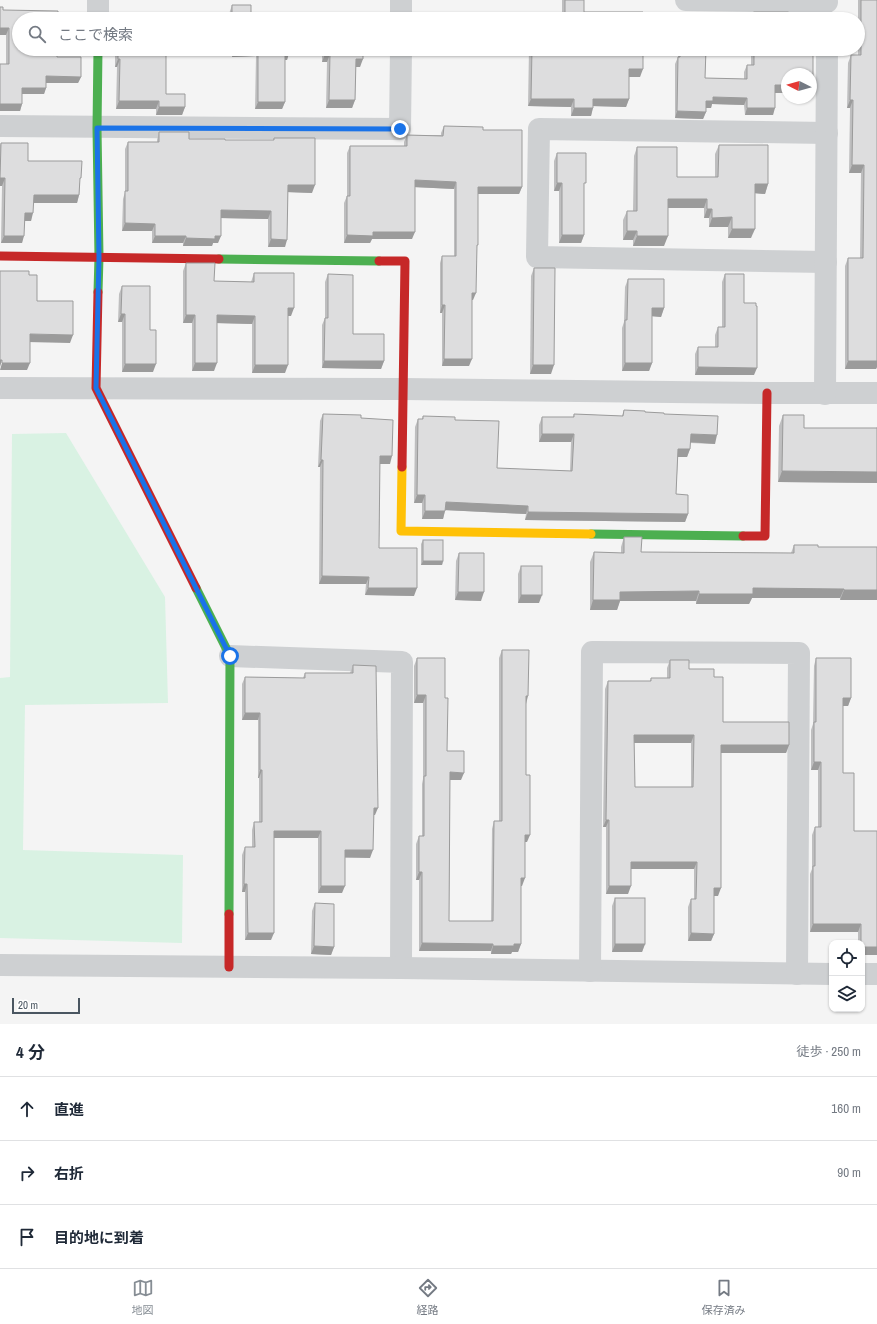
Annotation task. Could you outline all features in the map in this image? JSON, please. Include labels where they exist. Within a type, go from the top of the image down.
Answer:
[{"type":"street","points":[[98,0],[98,12]]},
{"type":"street","points":[[401,0],[401,12]]},
{"type":"street","points":[[686,0],[827,7]]},
{"type":"street","points":[[98,56],[97,128],[99,257],[96,388],[230,656],[229,967]]},
{"type":"street","points":[[0,126],[97,128],[400,129],[401,56]]},
{"type":"street","points":[[825,394],[827,56]]},
{"type":"street","points":[[826,262],[537,257],[539,129],[827,133]]},
{"type":"street","points":[[0,256],[406,261],[401,531],[765,536],[766,393]]},
{"type":"street","points":[[0,388],[403,389],[825,394],[877,393]]},
{"type":"street","points":[[590,971],[592,652],[799,653],[797,974]]},
{"type":"street","points":[[230,656],[402,662],[402,968]]},
{"type":"street","points":[[0,965],[402,968],[829,974]]},
{"type":"street","points":[[865,974],[877,974]]},
{"type":"green space","points":[[66,433],[165,597],[168,703],[25,705],[23,850],[183,855],[182,943],[0,938],[0,678],[10,677],[12,434]]},
{"type":"building","points":[[565,0],[584,0],[584,12],[565,12]]},
{"type":"building","points":[[861,0],[877,0],[877,361],[848,361],[848,258],[863,258],[864,165],[852,165],[853,100],[850,100],[851,56],[865,56],[865,12],[861,12]]},
{"type":"building","points":[[232,5],[251,5],[251,12],[232,12]]},
{"type":"building","points":[[0,7],[3,7],[3,10],[58,11],[12,12],[12,56],[81,57],[81,77],[46,76],[46,88],[22,88],[22,104],[0,104],[0,64],[9,64],[9,28],[0,28]]},
{"type":"building","points":[[118,56],[166,56],[166,94],[185,94],[185,107],[159,107],[159,101],[119,101],[120,59],[118,59]]},
{"type":"building","points":[[258,56],[285,56],[285,102],[258,102]]},
{"type":"building","points":[[330,56],[363,56],[363,59],[356,59],[355,100],[329,100]]},
{"type":"building","points":[[532,56],[643,56],[643,69],[629,69],[629,99],[593,99],[593,108],[574,108],[574,99],[531,99]]},
{"type":"building","points":[[706,56],[705,78],[747,79],[747,65],[754,65],[754,56],[813,56],[813,68],[781,68],[781,85],[775,85],[775,108],[747,108],[747,98],[713,97],[713,101],[706,101],[706,112],[677,111],[678,57]]},
{"type":"building","points":[[444,126],[483,127],[483,130],[522,130],[522,187],[478,187],[476,293],[472,293],[472,359],[444,359],[445,305],[442,305],[442,256],[456,256],[456,182],[415,180],[415,232],[373,232],[373,236],[347,235],[347,196],[350,196],[350,146],[407,146],[407,135],[443,136]]},
{"type":"building","points":[[159,132],[189,132],[189,139],[274,140],[274,138],[315,138],[315,185],[288,185],[287,240],[271,239],[271,211],[221,210],[221,236],[215,236],[215,239],[186,238],[186,236],[155,236],[155,224],[125,223],[125,191],[128,191],[128,142],[159,142]]},
{"type":"building","points":[[1,143],[28,143],[28,161],[82,161],[79,195],[34,195],[33,213],[25,213],[24,236],[4,236],[5,178],[0,178]]},
{"type":"building","points":[[719,145],[768,145],[768,184],[755,184],[755,229],[732,229],[732,217],[712,218],[712,209],[707,209],[707,199],[668,199],[668,236],[637,236],[637,231],[627,231],[627,211],[637,211],[637,147],[677,147],[677,177],[718,177]]},
{"type":"building","points":[[557,153],[586,153],[586,183],[584,183],[584,235],[562,235],[562,183],[557,183]]},
{"type":"building","points":[[186,263],[215,263],[214,281],[254,282],[254,273],[294,273],[294,308],[288,308],[288,365],[255,365],[255,316],[217,315],[217,363],[195,363],[195,315],[186,315]]},
{"type":"building","points":[[534,268],[555,268],[554,365],[533,365]]},
{"type":"building","points":[[0,271],[29,271],[29,275],[37,275],[37,301],[73,301],[73,335],[30,334],[30,363],[2,363],[2,360],[0,360]]},
{"type":"building","points":[[328,274],[353,275],[353,334],[384,334],[384,361],[324,361],[325,318],[328,318]]},
{"type":"building","points":[[725,274],[744,274],[744,303],[756,303],[757,368],[698,367],[698,347],[718,347],[718,327],[725,327]]},
{"type":"building","points":[[628,279],[664,279],[664,308],[652,308],[652,363],[625,363],[625,320],[627,320]]},
{"type":"building","points":[[122,286],[150,286],[150,330],[156,330],[156,364],[125,364],[125,314],[121,314]]},
{"type":"building","points":[[624,410],[664,414],[718,416],[717,435],[691,434],[690,449],[678,449],[676,494],[688,495],[688,514],[528,512],[528,506],[446,502],[445,511],[425,511],[425,495],[417,495],[418,419],[423,419],[423,416],[455,417],[455,420],[499,421],[497,468],[572,471],[574,434],[542,434],[542,417],[574,417],[574,414],[623,416]]},
{"type":"building","points":[[323,414],[361,415],[361,418],[393,420],[392,456],[380,456],[379,548],[417,548],[417,588],[368,588],[369,577],[322,576],[323,460],[321,460]]},
{"type":"building","points":[[783,415],[804,415],[804,428],[877,428],[877,472],[782,471]]},
{"type":"building","points":[[624,537],[642,537],[641,552],[794,553],[794,545],[818,545],[818,547],[877,547],[877,590],[753,588],[753,594],[699,594],[699,591],[620,592],[620,600],[593,600],[594,552],[624,553]]},
{"type":"building","points":[[423,540],[443,540],[443,561],[423,561]]},
{"type":"building","points":[[459,553],[484,553],[484,592],[458,592]]},
{"type":"building","points":[[521,566],[542,566],[542,595],[521,595]]},
{"type":"building","points":[[502,650],[529,650],[528,696],[526,696],[526,775],[530,775],[530,835],[525,835],[525,878],[521,878],[521,944],[514,944],[514,946],[493,946],[493,944],[422,943],[422,872],[419,872],[419,836],[424,836],[426,695],[417,695],[417,658],[445,658],[445,698],[448,698],[447,751],[464,751],[464,773],[450,772],[449,921],[493,921],[494,821],[502,821]]},
{"type":"building","points":[[816,658],[851,658],[851,698],[843,698],[843,773],[854,773],[854,831],[877,831],[877,947],[865,947],[865,940],[861,940],[861,924],[813,924],[815,827],[821,827],[821,762],[814,762],[814,722],[816,722]]},
{"type":"building","points":[[670,660],[689,660],[689,669],[714,669],[714,677],[723,677],[723,722],[789,722],[789,745],[721,745],[721,888],[714,888],[714,934],[691,933],[691,899],[696,899],[697,862],[631,862],[631,886],[609,886],[609,820],[606,820],[608,681],[651,681],[651,678],[670,678]],"holes":[[[634,735],[694,735],[693,787],[635,787]]]},
{"type":"building","points":[[353,665],[376,666],[378,808],[374,808],[373,850],[345,850],[345,886],[321,886],[321,831],[274,831],[274,933],[248,933],[247,884],[244,884],[245,847],[255,847],[254,822],[262,822],[262,770],[260,770],[260,713],[245,713],[245,677],[305,678],[305,673],[353,673]]},
{"type":"building","points":[[615,898],[645,898],[645,944],[615,944]]},
{"type":"building","points":[[315,903],[334,904],[334,947],[314,946]]},
{"type":"traffic: fast","points":[[98,56],[98,292]]},
{"type":"traffic: fast","points":[[219,259],[379,261]]},
{"type":"traffic: fast","points":[[591,534],[743,536]]},
{"type":"traffic: fast","points":[[196,588],[230,656],[229,914]]},
{"type":"traffic: slow","points":[[402,467],[401,531],[591,534]]},
{"type":"traffic: jam","points":[[0,256],[219,259]]},
{"type":"traffic: jam","points":[[379,261],[405,261],[402,467]]},
{"type":"traffic: jam","points":[[98,292],[96,388],[196,588]]},
{"type":"traffic: jam","points":[[743,536],[765,536],[767,393]]},
{"type":"traffic: jam","points":[[229,914],[229,967]]},
{"type":"route","points":[[230,656],[96,388],[99,257],[97,128],[400,129]]}]
